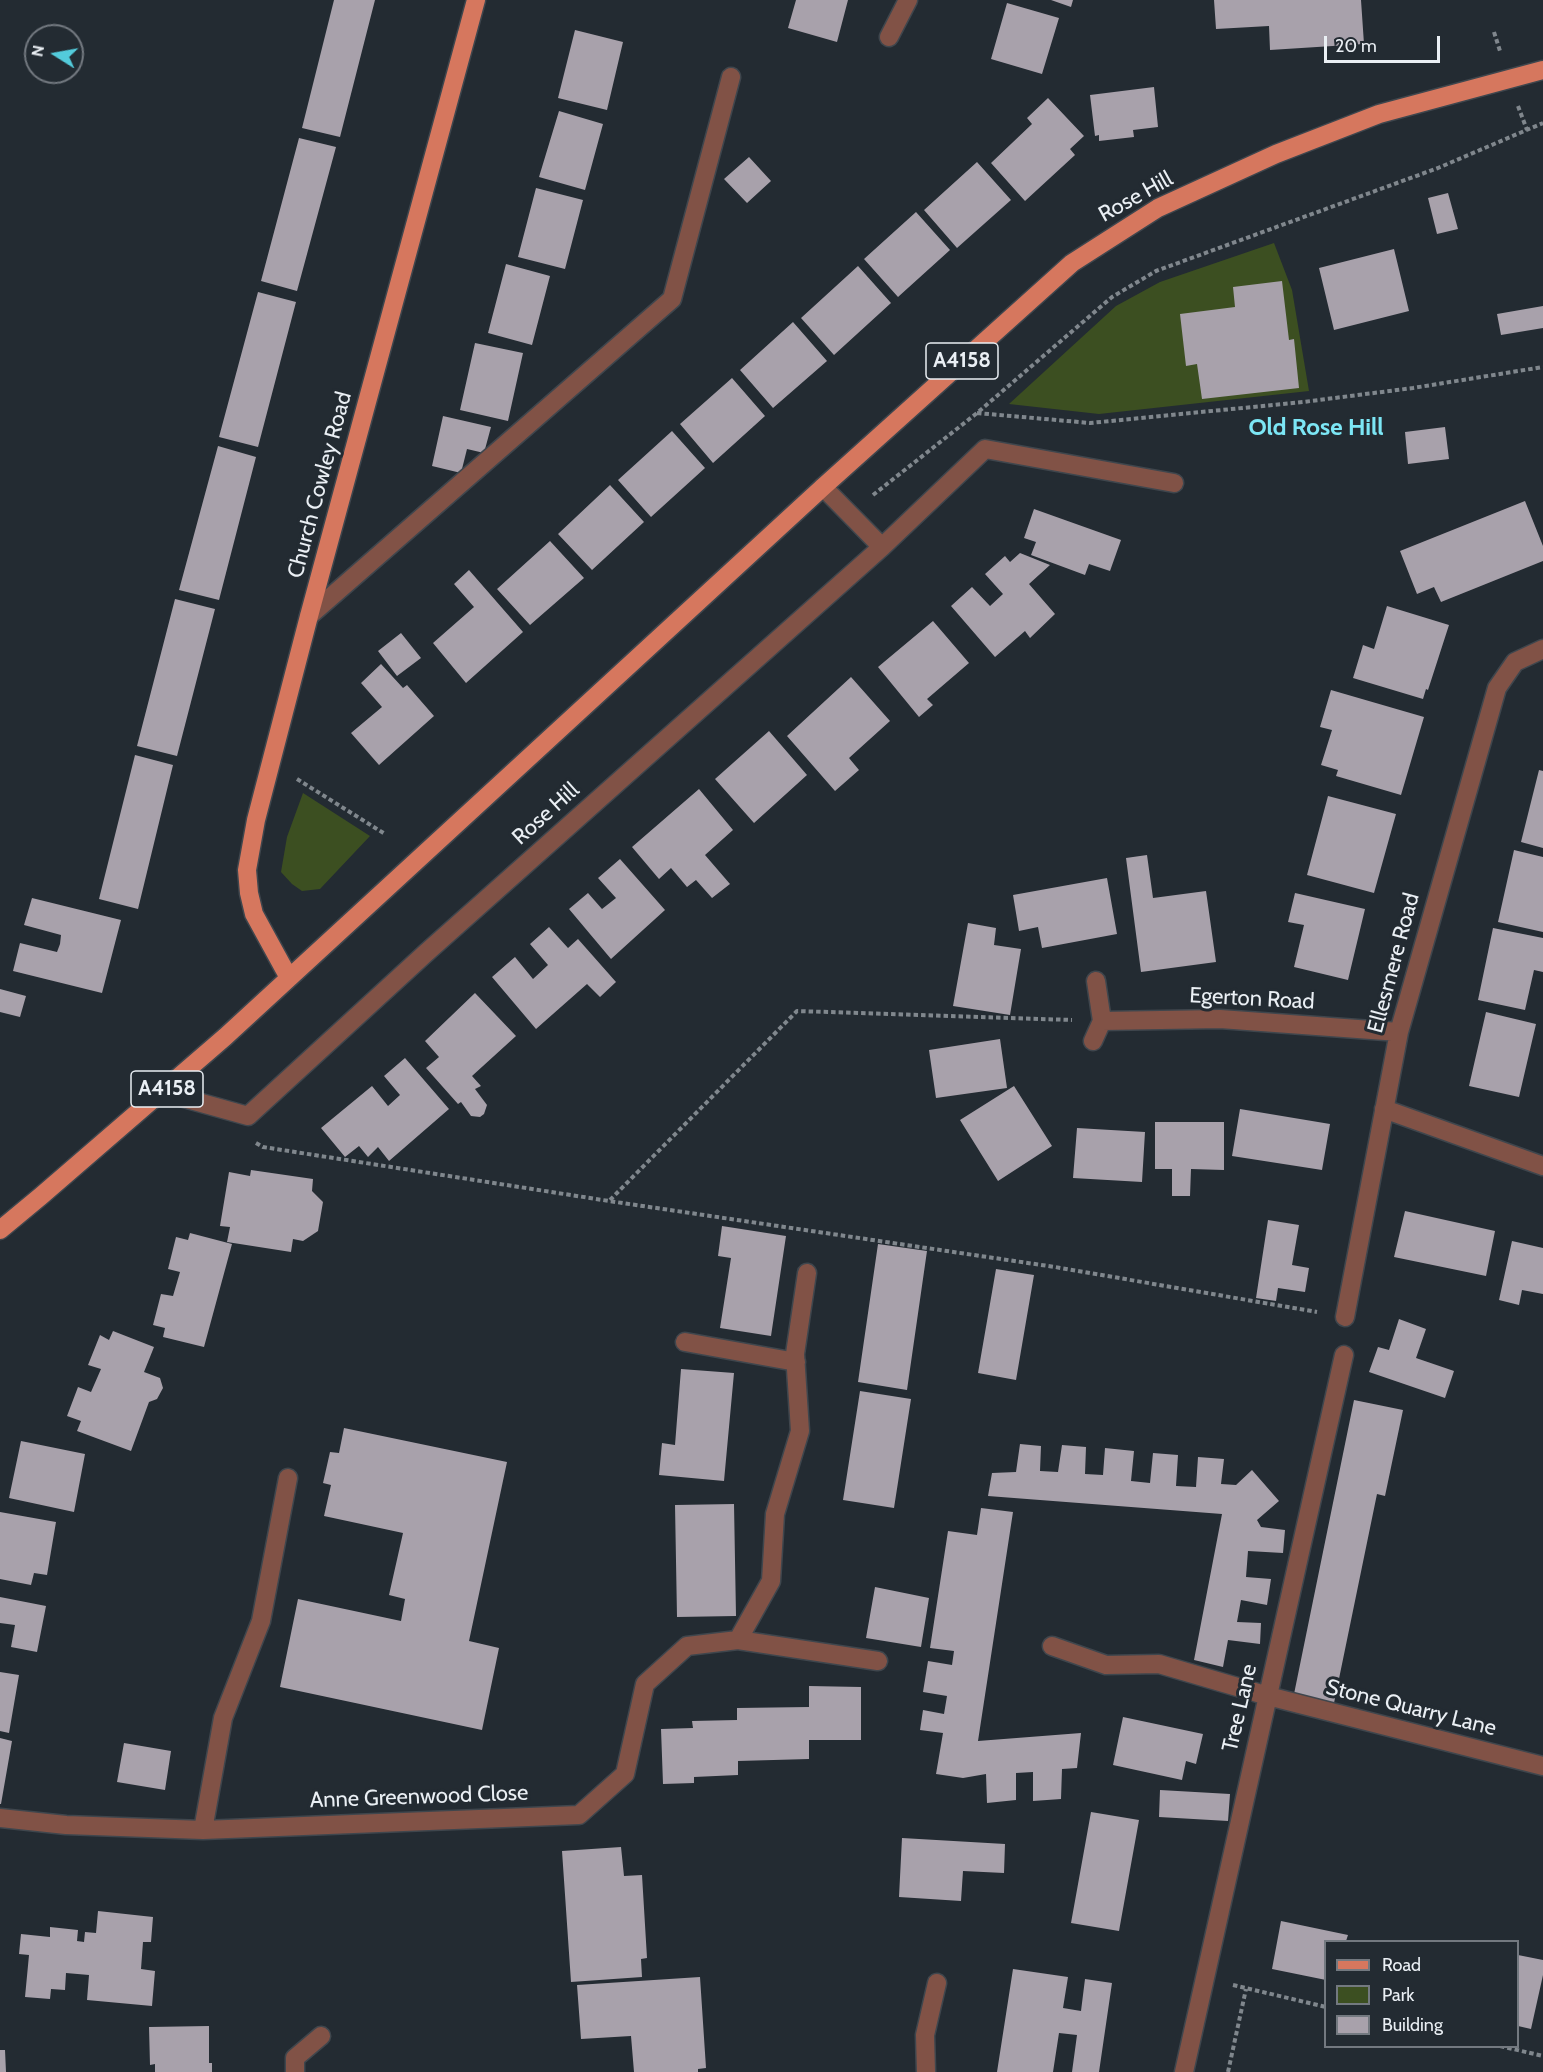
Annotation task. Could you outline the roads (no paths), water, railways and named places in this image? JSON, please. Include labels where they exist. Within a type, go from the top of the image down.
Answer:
[{"type":"main road","name":"Church Cowley Road","points":[[289,978],[254,914],[249,893],[247,870],[256,820],[476,0]]},
{"type":"main road","name":"Rose Hill","points":[[289,978],[823,487],[1072,263],[1158,208],[1276,154],[1379,114],[1543,70]]},
{"type":"main road","name":"A4158","points":[[0,1230],[162,1092],[289,978]]},
{"type":"street","points":[[889,37],[908,0]]},
{"type":"street","points":[[309,616],[672,298],[731,77]]},
{"type":"street","points":[[823,487],[882,547],[985,449],[1174,483]]},
{"type":"street","name":"Rose Hill","points":[[162,1092],[248,1116],[436,944],[882,547]]},
{"type":"street","name":"Ellesmere Road","points":[[1345,1317],[1399,1032],[1497,688],[1515,662],[1543,649]]},
{"type":"street","points":[[1093,1041],[1102,1021],[1096,981]]},
{"type":"street","name":"Egerton Road","points":[[1102,1021],[1220,1019],[1399,1032]]},
{"type":"street","points":[[1384,1109],[1543,1166]]},
{"type":"street","points":[[738,1640],[771,1581],[775,1514],[800,1431],[795,1354],[807,1273]]},
{"type":"street","points":[[685,1341],[796,1362]]},
{"type":"street","name":"Tree Lane","points":[[1184,2072],[1344,1355]]},
{"type":"street","points":[[203,1830],[223,1718],[261,1621],[288,1479]]},
{"type":"street","name":"Anne Greenwood Close","points":[[0,1818],[66,1825],[203,1830],[579,1815],[625,1774],[645,1684],[687,1646],[738,1640],[878,1661]]},
{"type":"street","name":"Stone Quarry Lane","points":[[1052,1646],[1106,1665],[1159,1664],[1268,1696],[1543,1766]]},
{"type":"street","points":[[926,2072],[925,2035],[937,1983]]},
{"type":"street","points":[[295,2072],[295,2058],[321,2036]]},
{"type":"district","name":"Old Rose Hill","points":[[1316,428]]}]
